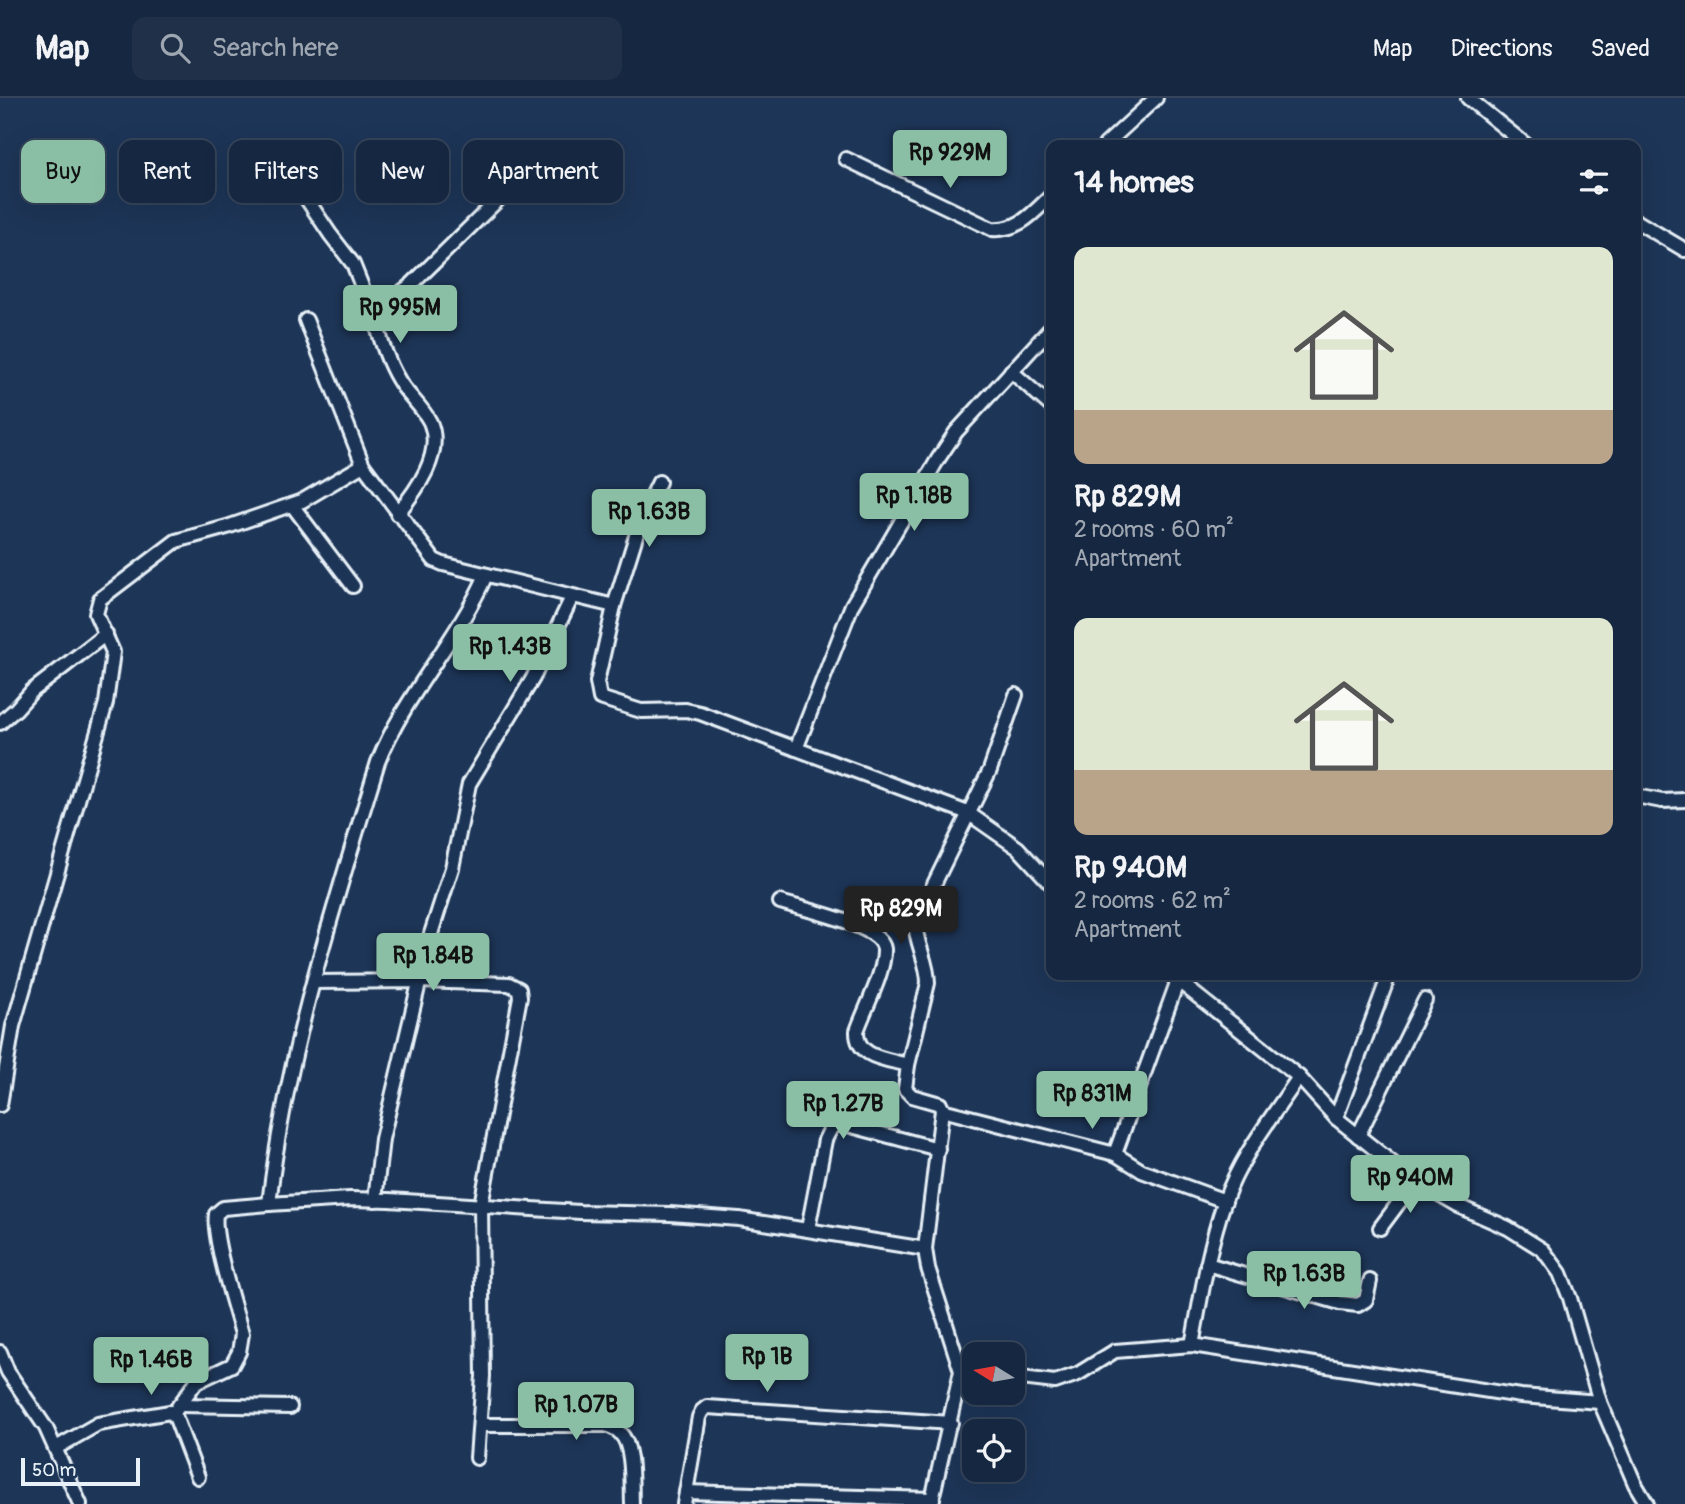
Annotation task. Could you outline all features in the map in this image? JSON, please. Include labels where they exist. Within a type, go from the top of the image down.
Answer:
[{"type":"street","points":[[1110,140],[1156,98]]},
{"type":"street","points":[[1468,98],[1520,140]]},
{"type":"street","points":[[846,159],[992,229],[1006,230],[1021,223],[1046,200]]},
{"type":"street","points":[[310,203],[353,264],[398,380],[425,414],[433,432],[433,451],[424,472],[414,494],[397,514]]},
{"type":"street","points":[[373,314],[411,285],[495,203]]},
{"type":"street","points":[[1641,224],[1685,250]]},
{"type":"street","points":[[306,320],[363,465],[424,549],[438,562],[614,606]]},
{"type":"street","points":[[796,749],[852,605],[863,584],[956,432],[1046,333]]},
{"type":"street","points":[[1011,371],[1046,402]]},
{"type":"street","points":[[0,1105],[6,1026],[106,703],[113,652],[96,614],[100,599],[172,543],[292,505],[363,465]]},
{"type":"street","points":[[659,482],[642,517],[614,606],[597,682],[600,698],[641,710],[686,710],[699,713],[968,814],[1018,848],[1046,878]]},
{"type":"street","points":[[292,505],[353,586]]},
{"type":"street","points":[[269,1204],[281,1127],[326,932],[385,745],[418,685],[466,615],[486,575]]},
{"type":"street","points":[[375,1200],[382,1139],[433,927],[452,869],[469,784],[533,678],[572,597]]},
{"type":"street","points":[[0,723],[32,691],[106,634]]},
{"type":"street","points":[[962,1356],[928,1268],[925,1249],[942,1110],[940,1104],[908,1093],[905,1083],[928,984],[928,971],[915,922],[990,770],[1016,695]]},
{"type":"street","points":[[1641,797],[1662,801],[1685,800]]},
{"type":"street","points":[[780,902],[866,928],[880,937],[884,947],[883,965],[857,1031],[856,1041],[862,1049],[871,1054],[908,1065]]},
{"type":"street","points":[[1115,1154],[1174,980]]},
{"type":"street","points":[[1179,980],[1299,1077],[1336,1118],[1415,1181],[1458,1206],[1531,1241],[1553,1261],[1570,1298],[1600,1402],[1647,1504]]},
{"type":"street","points":[[1336,1118],[1386,980]]},
{"type":"street","points":[[314,982],[509,984],[519,989],[520,997],[481,1205],[483,1376],[477,1458]]},
{"type":"street","points":[[1358,1136],[1424,1000]]},
{"type":"street","points":[[1192,1345],[1207,1264],[1224,1201],[1246,1156],[1299,1077]]},
{"type":"street","points":[[942,1110],[1115,1154],[1142,1171],[1224,1201]]},
{"type":"street","points":[[808,1229],[825,1140],[832,1126],[844,1124],[938,1149]]},
{"type":"street","points":[[1380,1228],[1415,1181]]},
{"type":"street","points":[[176,1409],[196,1382],[232,1365],[241,1343],[242,1334],[215,1222],[216,1214],[223,1208],[375,1200],[580,1212],[670,1214],[739,1219],[925,1249]]},
{"type":"street","points":[[1207,1264],[1340,1303],[1358,1305],[1366,1300],[1370,1281]]},
{"type":"street","points":[[1026,1379],[1055,1382],[1078,1374],[1115,1351],[1192,1345],[1521,1396],[1600,1402]]},
{"type":"street","points":[[0,1352],[8,1372],[46,1428],[80,1504]]},
{"type":"street","points":[[951,1423],[707,1407],[699,1417],[685,1498],[932,1502],[962,1390]]},
{"type":"street","points":[[56,1448],[98,1424],[134,1419],[163,1411],[290,1407]]},
{"type":"street","points":[[176,1409],[198,1477]]},
{"type":"street","points":[[481,1425],[606,1424],[619,1431],[626,1440],[631,1464],[632,1504]]}]
